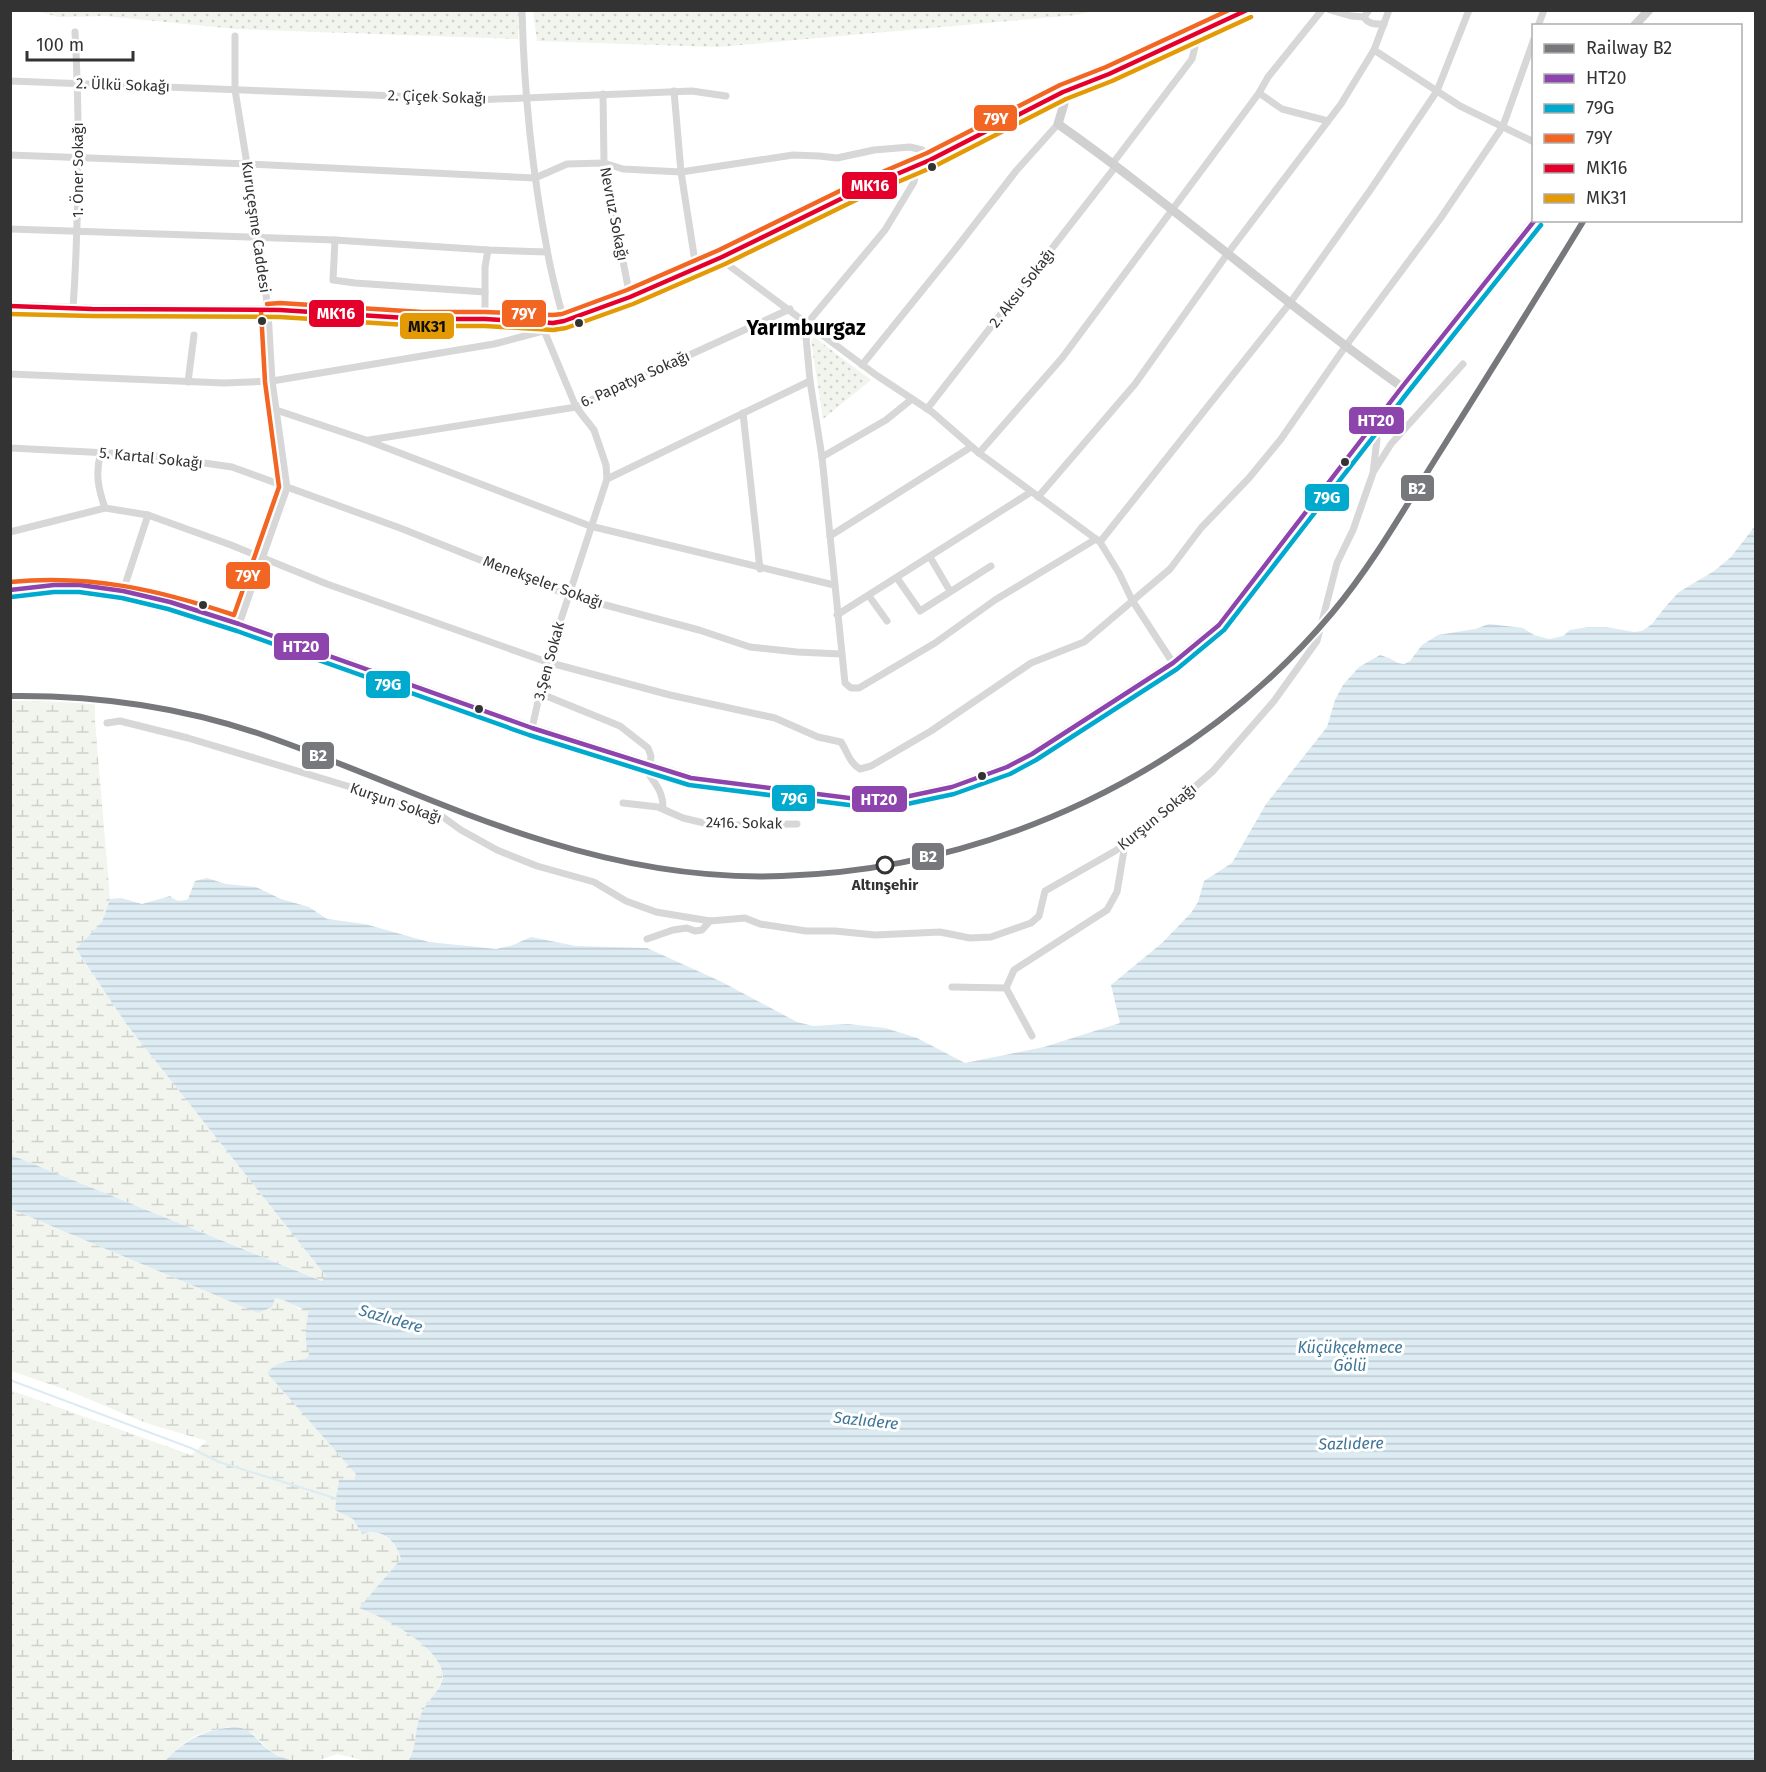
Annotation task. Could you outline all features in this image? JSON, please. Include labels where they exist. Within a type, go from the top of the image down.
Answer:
[{"type":"street","points":[[522,10],[526,98],[535,178],[547,252],[564,321]]},
{"type":"street","points":[[10,374],[224,383],[272,381],[494,344],[630,297],[722,257],[857,191],[930,160],[1063,92],[1109,75],[1248,10]]},
{"type":"street","points":[[978,453],[1062,358],[1259,93],[1268,77],[1322,10]]},
{"type":"street","points":[[1330,10],[1352,16],[1366,14],[1366,21],[1373,24],[1384,24]]},
{"type":"street","points":[[837,615],[1034,495],[1135,384],[1228,253],[1328,121],[1374,50],[1389,10]]},
{"type":"street","points":[[912,167],[914,182],[885,230],[806,323],[810,381],[822,457],[841,654],[845,683],[851,688],[859,688],[917,654],[995,600],[1098,541],[1290,303],[1371,189],[1437,91],[1469,10]]},
{"type":"street","points":[[1636,24],[1649,10]]},
{"type":"street","name":"1. Öner Sokağı","points":[[73,309],[78,230],[78,84],[75,32]]},
{"type":"street","name":"Kuruçeşme Caddesi","points":[[235,36],[235,90],[259,238],[268,311],[272,381],[287,488],[239,624]]},
{"type":"street","name":"2. Aksu Sokağı","points":[[927,409],[1192,59],[1195,47],[1192,37]]},
{"type":"street","points":[[10,532],[105,508],[148,514],[327,584],[547,662],[670,695],[775,718],[818,737],[841,742],[852,763],[860,769],[871,766],[931,731],[1031,663],[1084,642],[1170,569],[1201,528],[1249,478],[1281,439],[1345,347],[1440,219],[1503,126],[1532,42]]},
{"type":"street","points":[[1374,50],[1482,119],[1503,126],[1532,141]]},
{"type":"street","name":"2. Ülkü Sokağı","points":[[10,81],[235,90]]},
{"type":"street","name":"2. Çiçek Sokağı","points":[[235,90],[397,96],[451,101],[674,91],[726,96]]},
{"type":"street","points":[[674,91],[681,172],[696,268]]},
{"type":"street","points":[[861,364],[947,260],[1016,171],[1058,124],[1064,104],[1063,92]]},
{"type":"street","points":[[1259,93],[1282,109],[1328,121]]},
{"type":"street","name":"Nevruz Sokağı","points":[[603,94],[604,163],[630,297]]},
{"type":"street","points":[[1058,124],[1228,253],[1345,347],[1402,387]]},
{"type":"street","points":[[10,155],[535,178],[567,164],[604,163],[623,169],[681,172],[793,155],[837,158],[874,150],[910,147],[922,150],[930,160]]},
{"type":"street","points":[[10,590],[62,585],[123,591],[170,602],[239,624],[532,728],[691,778],[865,800],[885,800],[916,795],[970,781],[1032,754],[1173,663],[1210,634],[1226,618],[1402,387],[1533,222]]},
{"type":"street","points":[[10,229],[335,240],[547,252]]},
{"type":"street","points":[[335,240],[333,280],[484,292]]},
{"type":"street","points":[[484,319],[488,250]]},
{"type":"street","points":[[722,257],[727,264],[861,364],[927,409],[978,453],[1098,541],[1119,573],[1132,600],[1173,663]]},
{"type":"street","points":[[10,306],[73,309],[280,310],[422,319],[484,319],[543,327]]},
{"type":"street","name":"6. Papatya Sokağı","points":[[366,440],[576,407],[790,309]]},
{"type":"street","points":[[543,327],[576,407],[594,430],[606,465],[607,479],[810,381]]},
{"type":"street","points":[[188,382],[194,335]]},
{"type":"street","points":[[1373,473],[1391,444],[1463,364]]},
{"type":"street","points":[[822,457],[886,420],[912,399]]},
{"type":"street","points":[[276,410],[366,440],[590,526],[760,569],[834,585]]},
{"type":"street","points":[[743,413],[760,569]]},
{"type":"street","name":"Kurşun Sokağı","points":[[107,723],[120,721],[188,738],[443,817],[497,850],[537,866],[594,882],[626,901],[656,912],[710,921],[745,918],[760,924],[806,931],[875,935],[940,932],[970,938],[992,937],[1031,923],[1039,915],[1045,891],[1125,844],[1149,827],[1213,771],[1274,701],[1317,642],[1337,562],[1353,530],[1373,473],[1377,440],[1369,432]]},
{"type":"street","points":[[830,536],[971,447]]},
{"type":"street","name":"5. Kartal Sokağı","points":[[10,448],[148,455],[232,467],[287,488]]},
{"type":"street","points":[[101,452],[97,481],[105,508]]},
{"type":"street","name":"3.Şen Sokak","points":[[532,728],[547,662],[567,595],[607,479]]},
{"type":"street","name":"Menekşeler Sokağı","points":[[287,488],[400,528],[567,595],[699,630],[750,647],[841,654]]},
{"type":"street","points":[[123,591],[148,514]]},
{"type":"street","points":[[930,557],[950,591]]},
{"type":"street","points":[[897,578],[920,610],[991,566]]},
{"type":"street","points":[[869,596],[887,621]]},
{"type":"street","points":[[539,693],[620,726],[648,748],[651,756],[646,764],[646,770],[661,791],[663,808]]},
{"type":"street","name":"2416. Sokak","points":[[623,803],[663,808],[683,818],[704,823],[797,824]]},
{"type":"street","points":[[1006,988],[1014,970],[1107,910],[1117,892],[1125,844]]},
{"type":"street","name":"Kurşun Sokağı","points":[[647,939],[674,930],[687,928],[695,931],[702,930],[710,921]]},
{"type":"street","points":[[952,987],[1006,988]]},
{"type":"street","points":[[1006,988],[1032,1036]]},
{"type":"green space","points":[[519,10],[518,39],[236,29],[105,16],[58,17],[37,11]]},
{"type":"green space","points":[[533,10],[1095,11],[1076,15],[718,47],[537,41]]},
{"type":"green space","points":[[814,337],[871,380],[823,419],[811,341]]},
{"type":"green space","points":[[59,699],[95,703],[110,899],[102,922],[76,950],[127,1025],[326,1276],[323,1281],[11,1155],[10,700]]},
{"type":"green space","points":[[11,1209],[258,1313],[275,1298],[285,1298],[299,1309],[310,1308],[306,1329],[309,1352],[307,1357],[279,1364],[267,1373],[357,1474],[354,1480],[339,1479],[336,1510],[353,1519],[362,1534],[376,1533],[387,1538],[401,1559],[360,1608],[410,1635],[433,1655],[440,1666],[441,1682],[420,1717],[413,1751],[408,1761],[367,1761],[337,1754],[317,1761],[296,1762],[270,1751],[252,1733],[229,1727],[195,1736],[180,1746],[165,1761],[11,1761],[10,1390],[191,1455],[207,1441],[146,1423],[67,1390],[11,1371]]},
{"type":"water","name":"Küçükçekmece Gölü","points":[[1755,526],[1755,1761],[408,1761],[413,1751],[418,1722],[442,1681],[442,1670],[436,1658],[412,1636],[359,1608],[401,1559],[399,1552],[387,1537],[376,1532],[362,1534],[353,1519],[335,1510],[339,1479],[354,1480],[356,1474],[267,1373],[279,1364],[302,1360],[308,1356],[306,1332],[309,1309],[300,1308],[275,1298],[272,1307],[258,1313],[11,1209],[11,1155],[322,1281],[326,1276],[127,1025],[76,949],[102,922],[110,899],[121,898],[142,904],[170,896],[176,900],[188,899],[195,881],[207,878],[226,884],[256,887],[281,899],[309,907],[327,919],[365,924],[429,942],[496,949],[531,937],[576,946],[647,948],[722,982],[797,1022],[813,1026],[848,1024],[885,1028],[917,1038],[965,1063],[1044,1047],[1120,1023],[1111,985],[1162,943],[1191,913],[1198,902],[1204,881],[1232,863],[1266,804],[1327,727],[1335,700],[1343,685],[1359,667],[1380,655],[1404,664],[1410,661],[1422,645],[1438,635],[1475,629],[1489,624],[1523,628],[1534,635],[1549,639],[1563,636],[1570,630],[1588,627],[1642,631],[1652,624],[1679,592],[1714,571],[1731,557]]},
{"type":"water","points":[[235,1727],[248,1731],[265,1747],[283,1758],[296,1761],[165,1761],[180,1747],[196,1737],[214,1730]]},
{"type":"waterway","points":[[10,1380],[191,1448],[219,1462],[338,1499]]},
{"type":"rail line","name":"B2","points":[[10,696],[74,698],[138,705],[232,725],[548,842],[634,864],[693,873],[782,876],[860,869],[938,854],[1013,832],[1085,802],[1154,765],[1219,721],[1278,670],[1332,613],[1388,536],[1583,222]]},
{"type":"transit line","name":"79Y","points":[[267,304],[422,312],[562,314],[627,290],[719,250],[854,184],[927,153],[1060,85],[1106,67],[1229,10]]},
{"type":"transit line","name":"MK16","points":[[10,306],[280,310],[422,319],[485,319],[553,323],[564,321],[630,297],[722,257],[857,191],[930,160],[1063,92],[1109,74],[1247,10]]},
{"type":"transit line","name":"MK31","points":[[10,314],[280,317],[422,326],[485,326],[553,330],[566,328],[633,304],[725,264],[860,198],[933,167],[1066,99],[1112,81],[1251,17]]},
{"type":"transit line","name":"HT20","points":[[10,590],[54,585],[80,585],[123,591],[170,602],[239,624],[532,728],[691,778],[865,800],[905,797],[952,787],[1007,767],[1032,754],[1173,663],[1219,625],[1402,387],[1533,222]]},
{"type":"transit line","name":"79G","points":[[11,597],[54,592],[79,592],[122,598],[168,609],[237,631],[529,735],[689,785],[865,807],[907,804],[954,794],[1010,774],[1036,760],[1177,669],[1224,630],[1408,392],[1541,225]]},
{"type":"transit line","name":"79Y","points":[[10,582],[40,580],[97,582],[152,591],[234,615],[279,487],[265,382],[261,311]]},
{"type":"place","name":"Altınşehir","points":[[885,865]]},
{"type":"district","name":"Yarımburgaz","points":[[806,328]]},
{"type":"water label","name":"Sazlıdere","points":[[391,1318]]},
{"type":"water label","name":"Sazlıdere","points":[[866,1420]]},
{"type":"water label","name":"Sazlıdere","points":[[1351,1443]]}]
